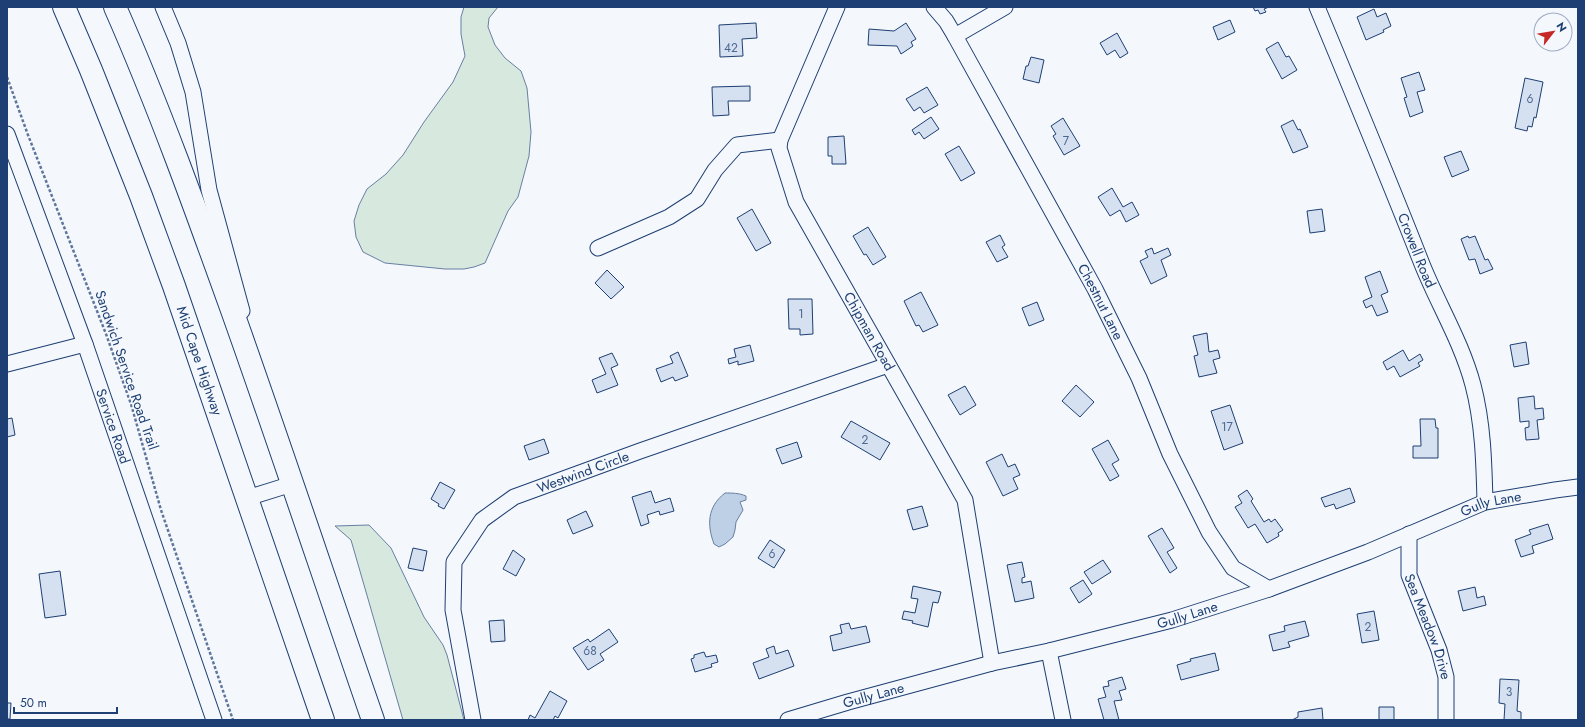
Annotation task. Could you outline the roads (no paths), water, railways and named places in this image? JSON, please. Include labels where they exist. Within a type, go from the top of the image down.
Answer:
[{"type":"highway","name":"Mid Cape Highway","points":[[64,7],[92,70],[142,196],[323,720]]},
{"type":"highway","points":[[115,7],[185,179],[259,386],[373,720]]},
{"type":"street","points":[[163,7],[178,43],[193,92],[210,190],[247,327],[259,386]]},
{"type":"street","points":[[598,248],[669,218],[697,199],[715,170],[737,145],[780,140],[837,7]]},
{"type":"street","name":"Chestnut Lane","points":[[934,7],[946,21],[955,36],[1095,289],[1139,378],[1170,454],[1209,532],[1233,568],[1269,589]]},
{"type":"street","points":[[955,36],[1005,7]]},
{"type":"street","name":"Crowell Road","points":[[1316,7],[1386,172],[1424,270],[1459,344],[1473,385],[1483,441],[1486,502]]},
{"type":"street","name":"Service Road","points":[[7,134],[85,344],[214,720]]},
{"type":"street","name":"Chipman Road","points":[[780,140],[779,148],[796,202],[965,500],[992,663]]},
{"type":"street","points":[[7,364],[85,344]]},
{"type":"street","name":"Westwind Circle","points":[[473,720],[452,610],[454,562],[482,520],[514,497],[640,451],[888,365]]},
{"type":"street","points":[[247,498],[292,484]]},
{"type":"street","name":"Gully Lane","points":[[788,720],[992,663],[1172,620],[1269,589],[1368,552],[1486,502],[1578,487]]},
{"type":"street","name":"Sea Meadow Drive","points":[[1409,534],[1409,575],[1439,650],[1446,677],[1446,720]]},
{"type":"street","points":[[1049,650],[1063,720]]},
{"type":"water","points":[[725,493],[736,493],[746,496],[746,500],[740,502],[743,510],[736,522],[733,537],[719,547],[714,544],[710,530],[710,517],[715,504]]}]
